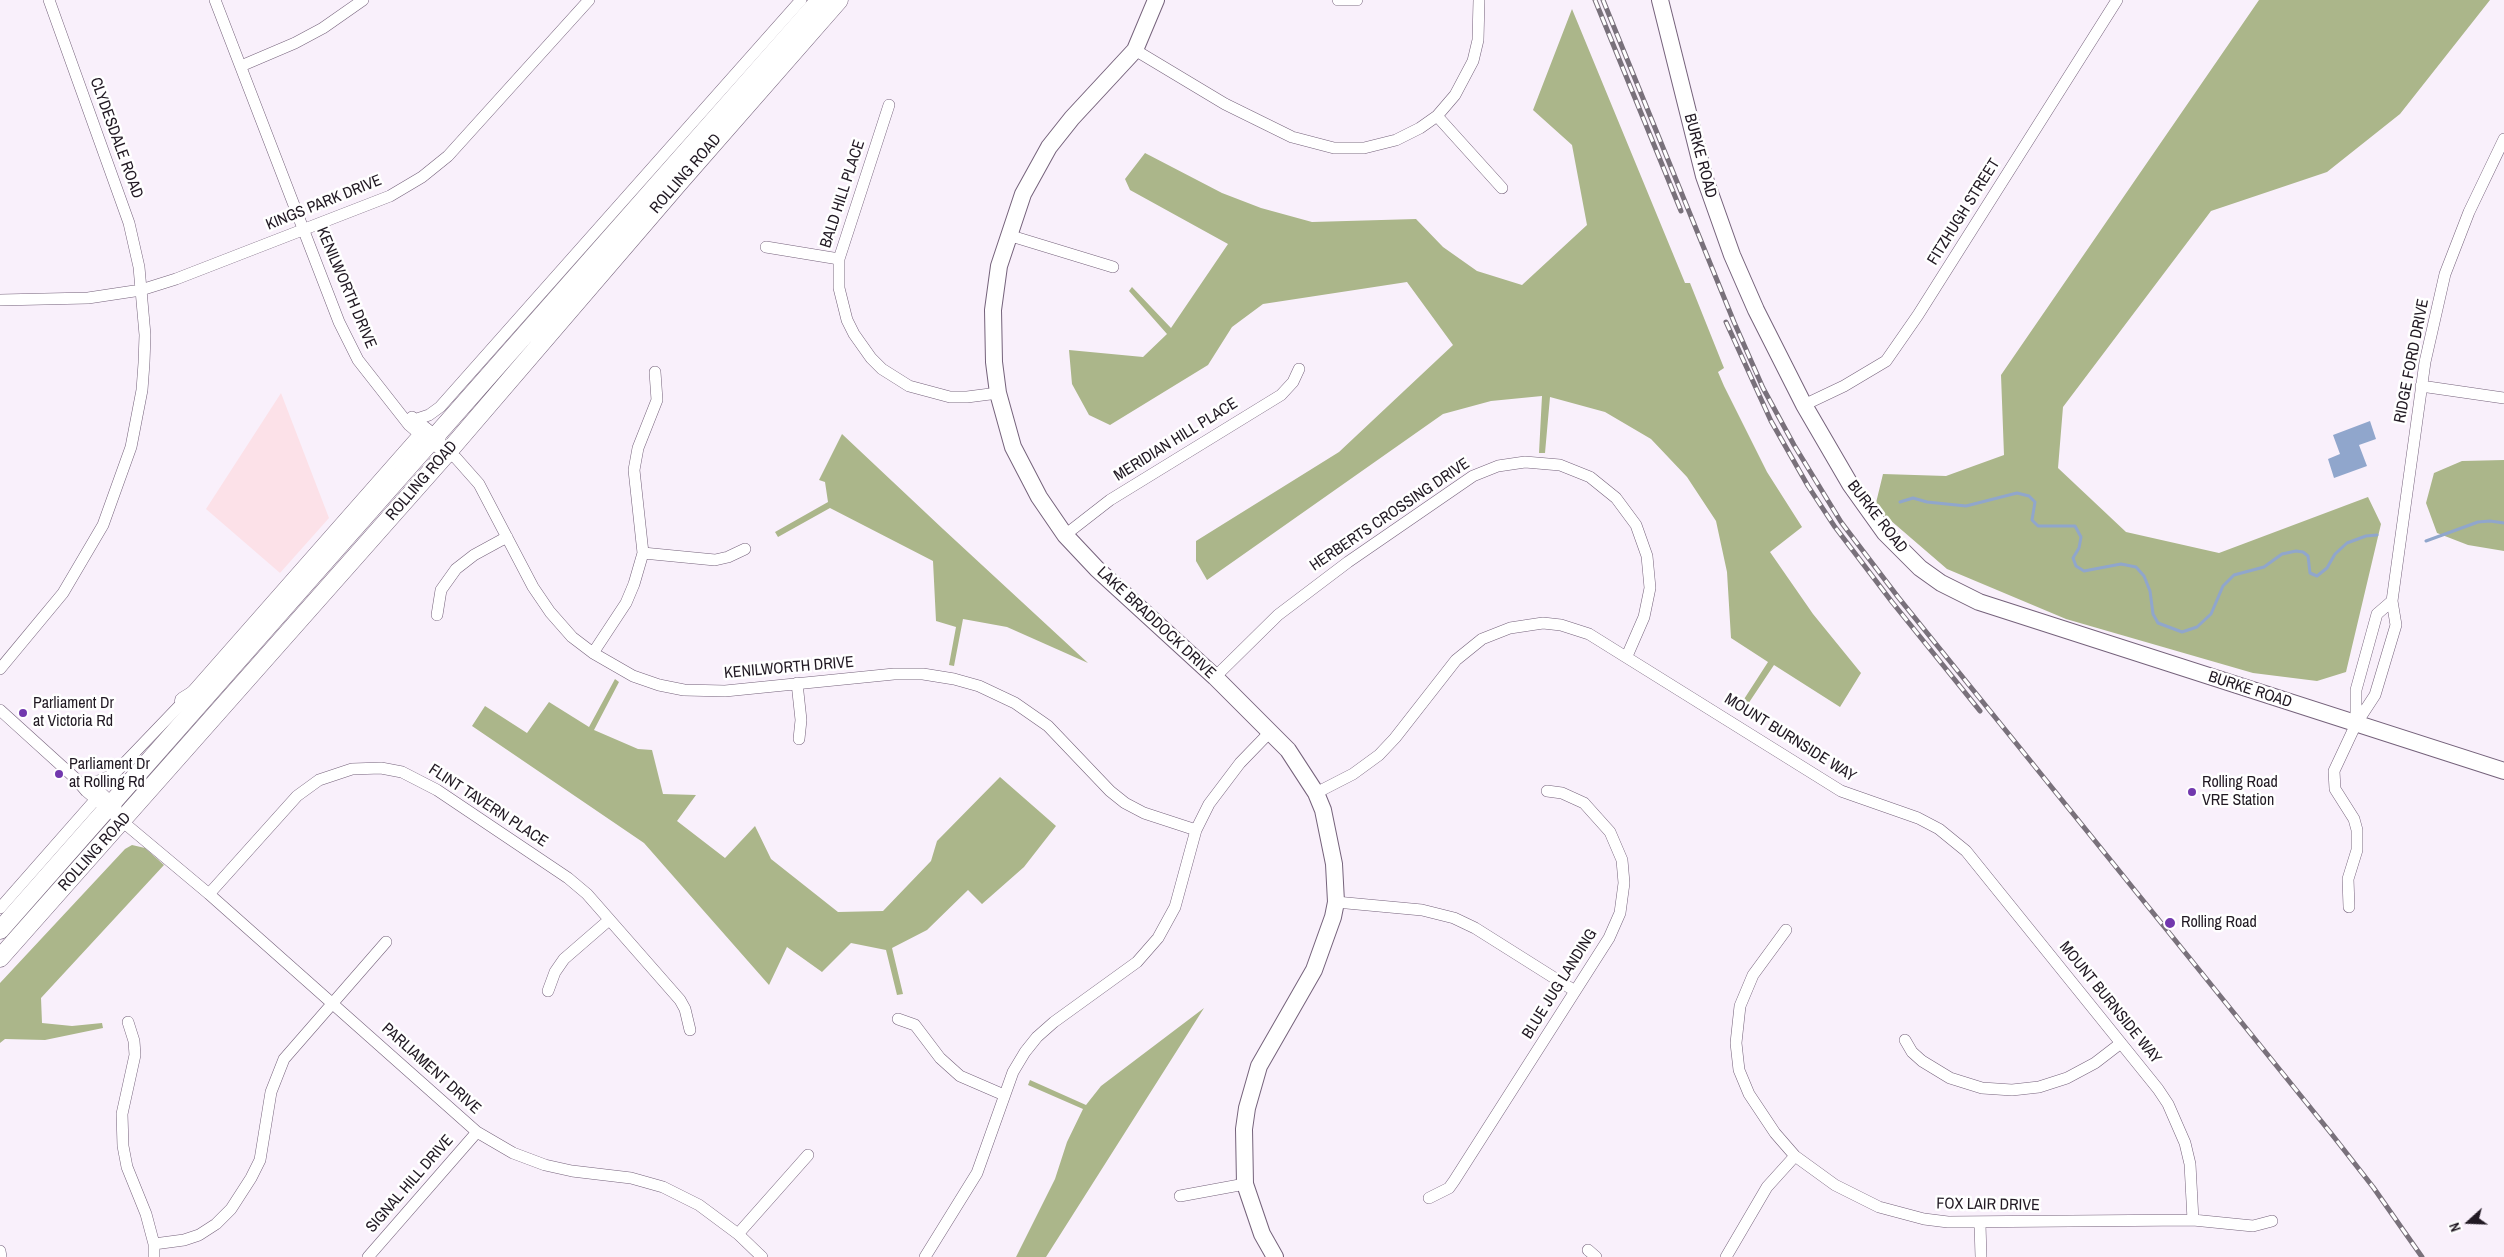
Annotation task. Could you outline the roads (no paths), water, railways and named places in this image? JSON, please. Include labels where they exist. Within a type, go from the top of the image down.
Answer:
[{"type":"main road","name":"ROLLING ROAD","points":[[0,930],[105,803],[225,675],[429,437],[820,0]]},
{"type":"main road","name":"ROLLING ROAD","points":[[0,958],[448,452],[658,206],[840,0]]},
{"type":"main road","points":[[184,700],[225,675]]},
{"type":"street","name":"CLYDESDALE ROAD","points":[[0,669],[63,593],[90,550],[113,503],[131,446],[142,390],[145,334],[137,257],[120,194],[49,0]]},
{"type":"street","name":"KENILWORTH DRIVE","points":[[215,0],[348,343],[371,379],[399,410],[448,452],[479,484],[507,538],[550,612],[572,637],[593,653],[633,676],[684,690],[725,691],[894,674],[923,674],[954,679],[979,686],[1015,703],[1048,726],[1110,791],[1125,803],[1144,813],[1196,830]]},
{"type":"street","points":[[241,66],[316,32],[363,0]]},
{"type":"street","name":"KINGS PARK DRIVE","points":[[0,300],[88,298],[141,290],[390,196],[422,176],[448,156],[589,0]]},
{"type":"street","name":"ROLLING ROAD","points":[[417,419],[429,415],[440,407],[801,0]]},
{"type":"street","name":"LAKE BRADDOCK DRIVE","points":[[1156,0],[1135,50],[1072,118],[1049,147],[1023,194],[999,266],[993,310],[992,339],[998,393],[1013,447],[1039,497],[1065,535],[1097,569],[1215,677],[1288,750],[1316,793],[1331,842],[1336,902],[1327,935],[1314,970],[1268,1047],[1252,1085],[1244,1129],[1245,1184],[1262,1234],[1274,1257]]},
{"type":"street","points":[[1338,0],[1357,0]]},
{"type":"street","points":[[1135,50],[1225,104],[1292,137],[1319,146],[1348,149],[1381,145],[1412,133],[1437,116],[1455,95],[1473,61],[1480,28],[1479,0]]},
{"type":"street","name":"BURKE ROAD","points":[[1660,0],[1689,122],[1715,210],[1756,310],[1804,405],[1867,509],[1903,552],[1941,583],[1962,594],[2005,611],[2504,771]]},
{"type":"street","name":"FITZHUGH STREET","points":[[1804,405],[1844,386],[1886,361],[1918,315],[2117,0]]},
{"type":"street","name":"BALD HILL PLACE","points":[[889,105],[839,259],[839,288],[847,320],[862,347],[882,369],[909,386],[937,395],[968,397],[998,393]]},
{"type":"street","points":[[1437,116],[1502,188]]},
{"type":"street","name":"RIDGE FORD DRIVE","points":[[2349,907],[2348,880],[2357,850],[2358,830],[2354,819],[2338,798],[2333,779],[2337,763],[2356,724],[2375,695],[2396,625],[2392,601],[2420,386],[2446,274],[2469,212],[2504,139]]},
{"type":"street","points":[[1008,235],[1114,267]]},
{"type":"street","points":[[766,246],[839,259]]},
{"type":"street","name":"MERIDIAN HILL PLACE","points":[[1065,535],[1110,500],[1281,395],[1293,382],[1300,369]]},
{"type":"street","points":[[593,653],[626,603],[643,553],[634,470],[638,448],[657,400],[655,372]]},
{"type":"street","points":[[2420,386],[2504,398]]},
{"type":"street","name":"KENILWORTH DRIVE","points":[[399,410],[417,419],[429,437]]},
{"type":"street","name":"ROLLING ROAD","points":[[92,784],[114,774],[429,437]]},
{"type":"street","name":"HERBERTS CROSSING DRIVE","points":[[1215,677],[1278,615],[1348,562],[1473,476],[1498,466],[1525,462],[1560,465],[1590,477],[1616,498],[1636,525],[1647,556],[1650,588],[1644,617],[1626,656]]},
{"type":"street","points":[[437,615],[441,590],[456,569],[474,555],[507,538]]},
{"type":"street","points":[[643,553],[715,560],[728,557],[745,549]]},
{"type":"street","points":[[2356,724],[2356,690],[2377,614],[2392,601]]},
{"type":"street","name":"MOUNT BURNSIDE WAY","points":[[1316,793],[1353,774],[1379,755],[1395,738],[1456,660],[1482,639],[1500,631],[1525,624],[1561,625],[1589,634],[1841,791],[1918,818],[1956,842],[1975,862],[2158,1089],[2177,1122],[2190,1164],[2193,1220]]},
{"type":"street","points":[[797,683],[801,720],[799,739]]},
{"type":"street","name":"PARLIAMENT DRIVE","points":[[0,710],[477,1132],[513,1153],[545,1165],[572,1171],[631,1178],[663,1187],[699,1205],[738,1234],[762,1257]]},
{"type":"street","points":[[925,1257],[977,1173],[1013,1072],[1037,1037],[1137,962],[1158,938],[1175,906],[1196,830],[1215,794],[1270,732]]},
{"type":"street","name":"FLINT TAVERN PLACE","points":[[209,894],[287,805],[305,788],[334,773],[352,769],[381,768],[411,775],[437,790],[568,878],[587,894],[680,1000],[686,1009],[690,1030]]},
{"type":"street","name":"PARLIAMENT DRIVE","points":[[75,778],[92,784],[105,803]]},
{"type":"street","name":"BLUE JUG LANDING","points":[[1428,1198],[1449,1188],[1454,1182],[1574,990],[1609,938],[1620,913],[1624,883],[1622,860],[1610,832],[1592,810],[1576,799],[1562,793],[1547,791]]},
{"type":"street","name":"ROLLING ROAD","points":[[0,908],[105,803]]},
{"type":"street","points":[[1336,902],[1422,910],[1454,918],[1475,928],[1574,990]]},
{"type":"street","points":[[548,991],[555,972],[564,959],[609,920]]},
{"type":"street","name":"FOX LAIR DRIVE","points":[[1786,930],[1761,963],[1746,989],[1738,1014],[1736,1043],[1740,1070],[1749,1094],[1767,1122],[1796,1156],[1835,1184],[1879,1207],[1924,1219],[1980,1224],[2193,1220],[2253,1226],[2272,1221]]},
{"type":"street","points":[[154,1244],[184,1240],[199,1235],[216,1224],[230,1209],[251,1178],[260,1160],[271,1092],[278,1070],[290,1051],[386,942]]},
{"type":"street","points":[[898,1019],[915,1025],[940,1058],[960,1076],[1004,1095]]},
{"type":"street","points":[[128,1022],[134,1041],[135,1055],[122,1114],[123,1146],[127,1168],[146,1214],[154,1244],[154,1257]]},
{"type":"street","points":[[1905,1040],[1912,1052],[1922,1061],[1950,1078],[1982,1088],[2012,1090],[2039,1087],[2067,1078],[2095,1063],[2121,1043]]},
{"type":"street","name":"SIGNAL HILL DRIVE","points":[[368,1257],[477,1132]]},
{"type":"street","points":[[738,1234],[808,1155]]},
{"type":"street","points":[[1726,1257],[1767,1186],[1796,1156]]},
{"type":"street","points":[[1180,1196],[1245,1184]]},
{"type":"street","points":[[1980,1224],[1981,1257]]},
{"type":"street","points":[[0,1252],[1,1257]]},
{"type":"water","points":[[2370,421],[2376,439],[2359,445],[2367,466],[2334,478],[2328,459],[2340,454],[2333,435]]},
{"type":"waterway","points":[[1900,502],[1913,498],[1927,502],[1966,506],[2017,493],[2029,496],[2035,502],[2032,520],[2038,526],[2075,526],[2081,537],[2079,548],[2073,558],[2076,566],[2084,571],[2121,564],[2136,567],[2144,576],[2150,591],[2153,614],[2158,623],[2182,632],[2197,627],[2211,614],[2223,586],[2234,575],[2264,567],[2282,554],[2296,551],[2303,552],[2308,556],[2310,573],[2317,576],[2327,568],[2335,554],[2347,543],[2366,536],[2377,535]]},
{"type":"waterway","points":[[2426,541],[2478,522],[2504,523]]},
{"type":"railway","points":[[1595,0],[1681,211]]},
{"type":"railway","points":[[1603,0],[1734,322],[1763,388],[1794,445],[1841,522],[1898,597],[2330,1132],[2373,1187],[2422,1257]]},
{"type":"railway","points":[[1726,322],[1771,421],[1808,486],[1835,527],[1892,602],[1980,711]]},
{"type":"place","name":"Parliament Dr at Victoria Rd","points":[[23,713]]},
{"type":"place","name":"Parliament Dr at Rolling Rd","points":[[59,774]]},
{"type":"place","name":"Rolling Road VRE Station","points":[[2192,792]]},
{"type":"place","name":"Rolling Road","points":[[2170,923]]}]
